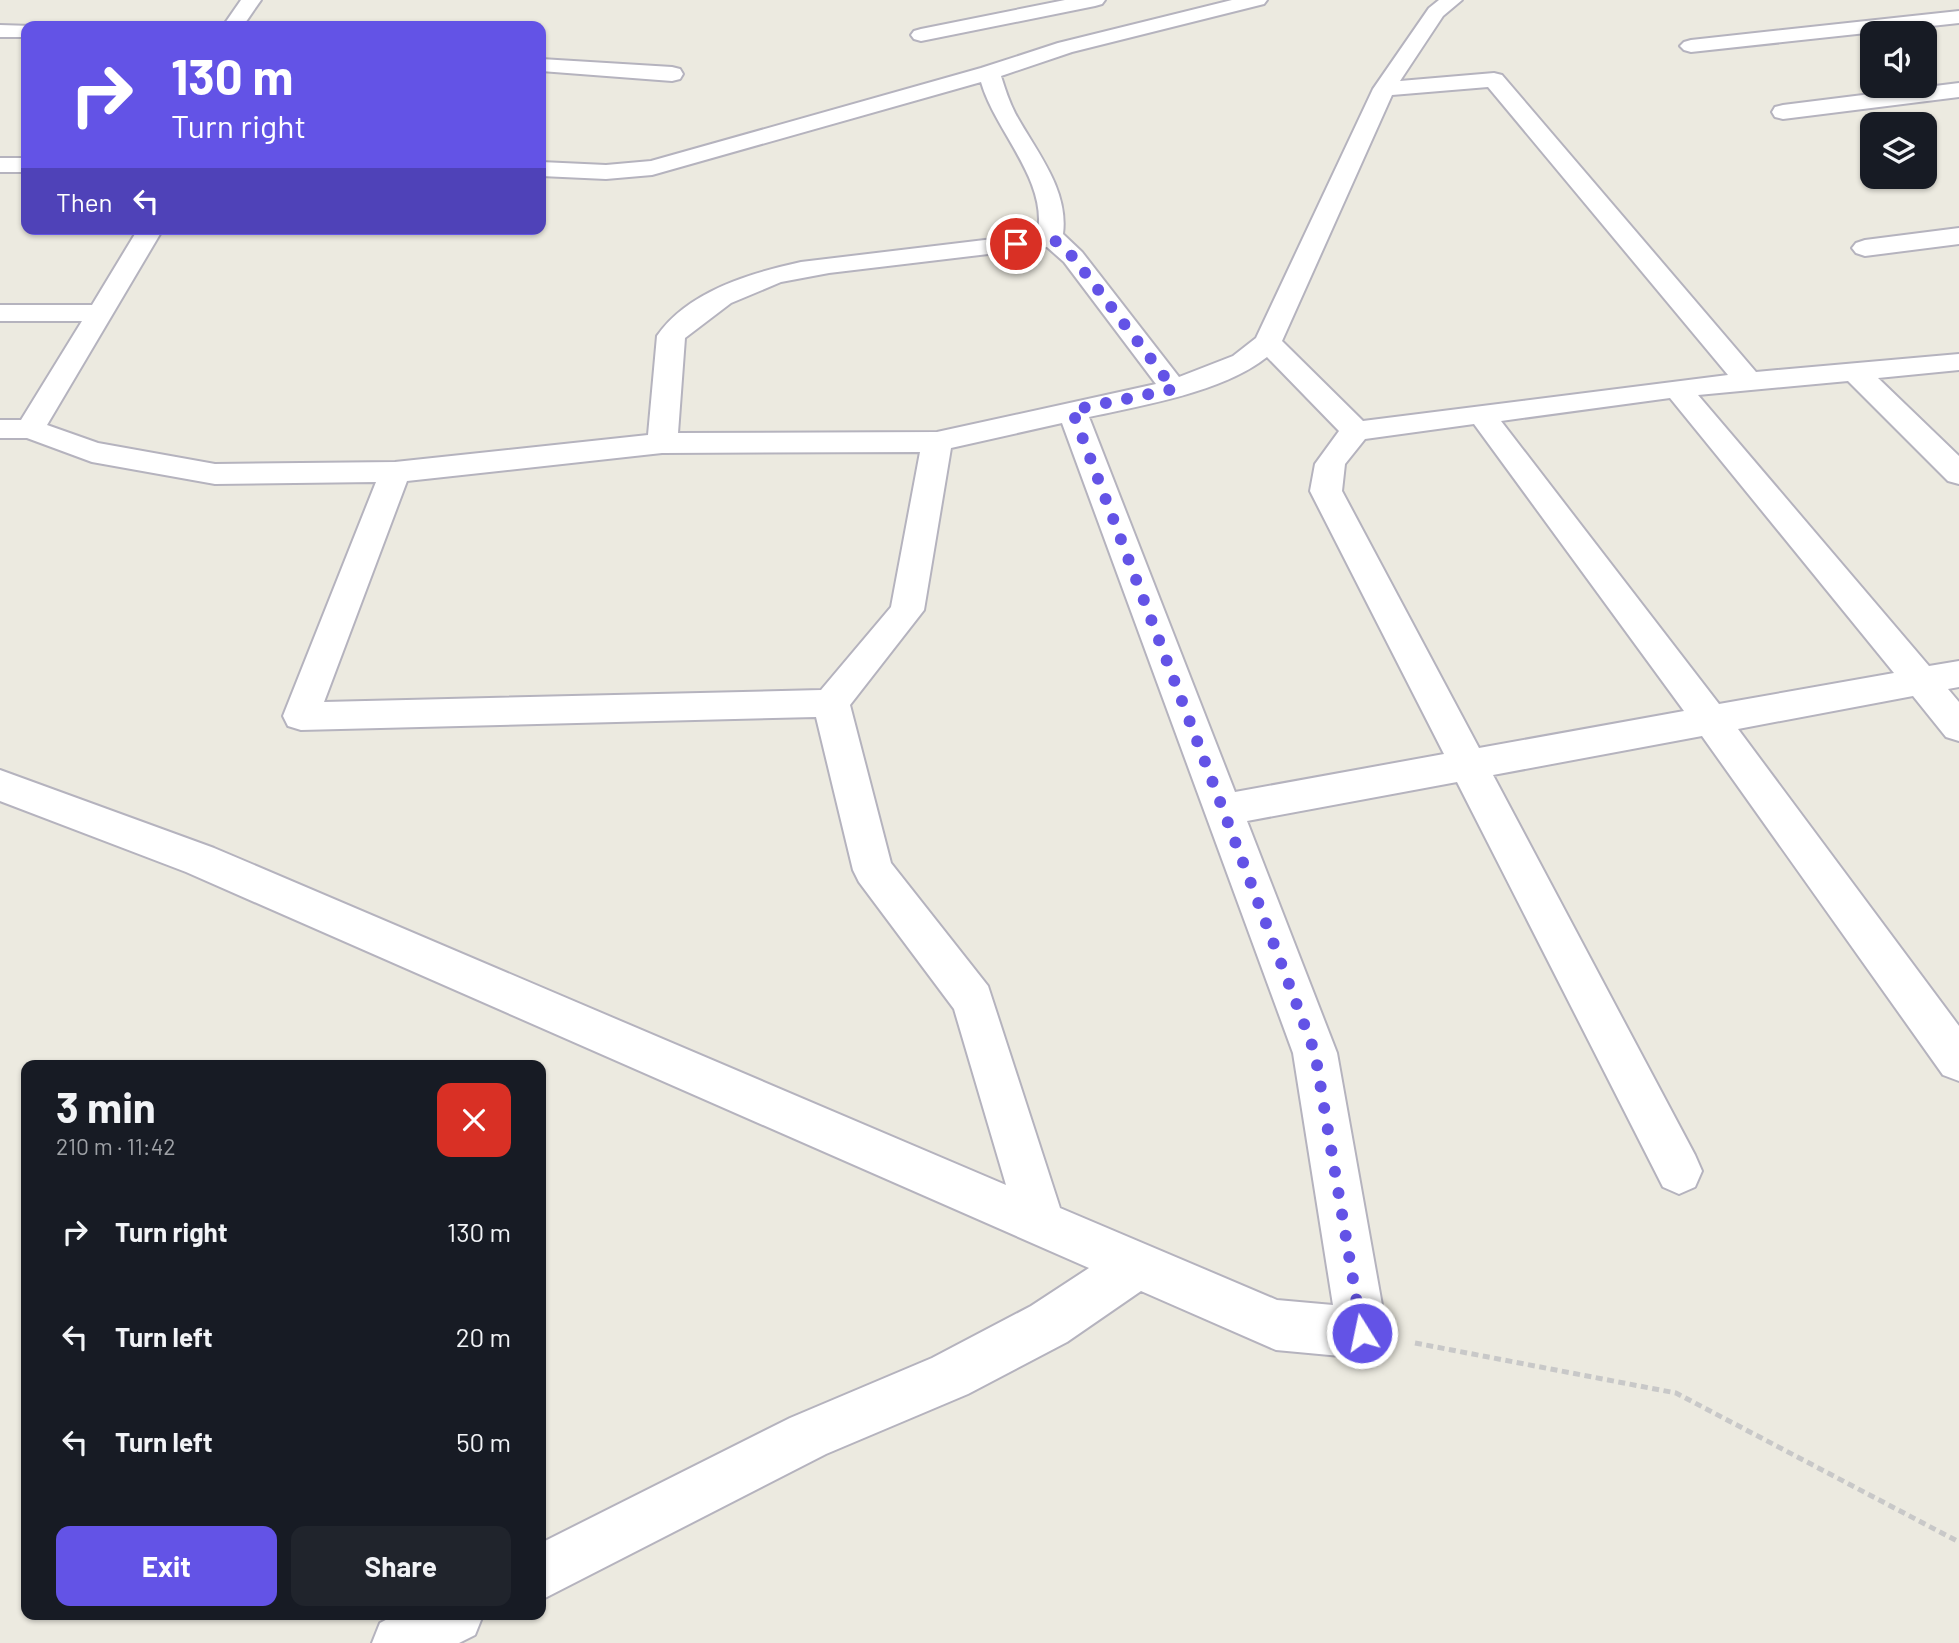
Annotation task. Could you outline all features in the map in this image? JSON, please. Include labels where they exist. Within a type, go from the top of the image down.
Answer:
[{"type":"street","points":[[236,21],[251,0]]},
{"type":"street","points":[[921,35],[1095,0]]},
{"type":"street","points":[[546,169],[606,172],[652,168],[989,73],[1128,30],[1256,0]]},
{"type":"street","points":[[0,429],[30,429],[92,452],[215,474],[395,472],[662,443],[937,442],[1174,389],[1243,362],[1268,342],[1384,89],[1436,12],[1452,0]]},
{"type":"street","points":[[1691,46],[1959,17]]},
{"type":"street","points":[[0,31],[21,31]]},
{"type":"street","points":[[546,65],[672,74]]},
{"type":"street","points":[[662,443],[671,336],[694,313],[743,285],[790,269],[1041,241],[1050,236],[1055,224],[1035,163],[1002,110],[989,73]]},
{"type":"street","points":[[1384,89],[1494,80],[1749,382]]},
{"type":"street","points":[[1783,112],[1959,90]]},
{"type":"street","points":[[0,165],[21,165]]},
{"type":"street","points":[[30,429],[148,235]]},
{"type":"street","points":[[1050,236],[1073,257],[1174,389]]},
{"type":"street","points":[[1865,247],[1959,236]]},
{"type":"street","points":[[0,313],[100,313]]},
{"type":"street","points":[[1268,342],[1356,431]]},
{"type":"street","points":[[1679,1171],[1326,491],[1325,471],[1332,457],[1356,431],[1677,388],[1959,362]]},
{"type":"street","points":[[1855,372],[1959,474]]},
{"type":"street","points":[[1677,388],[1959,727]]},
{"type":"street","points":[[0,785],[200,860],[1276,1325],[1362,1333],[1315,1053],[1072,410]]},
{"type":"street","points":[[1481,414],[1710,719],[1959,1061]]},
{"type":"street","points":[[395,472],[301,716],[831,703],[907,610],[937,442]]},
{"type":"street","points":[[1224,810],[1959,674]]},
{"type":"street","points":[[831,703],[873,870],[973,1000],[1041,1224]]},
{"type":"street","points":[[546,1569],[808,1436],[950,1376],[1049,1324],[1137,1265]]},
{"type":"street","points":[[400,1643],[445,1620]]},
{"type":"path","points":[[1362,1333],[1676,1393],[1959,1542]]},
{"type":"route","points":[[1016,244],[1041,241],[1050,236],[1073,257],[1174,389],[1072,410],[1315,1053],[1362,1333]]}]
